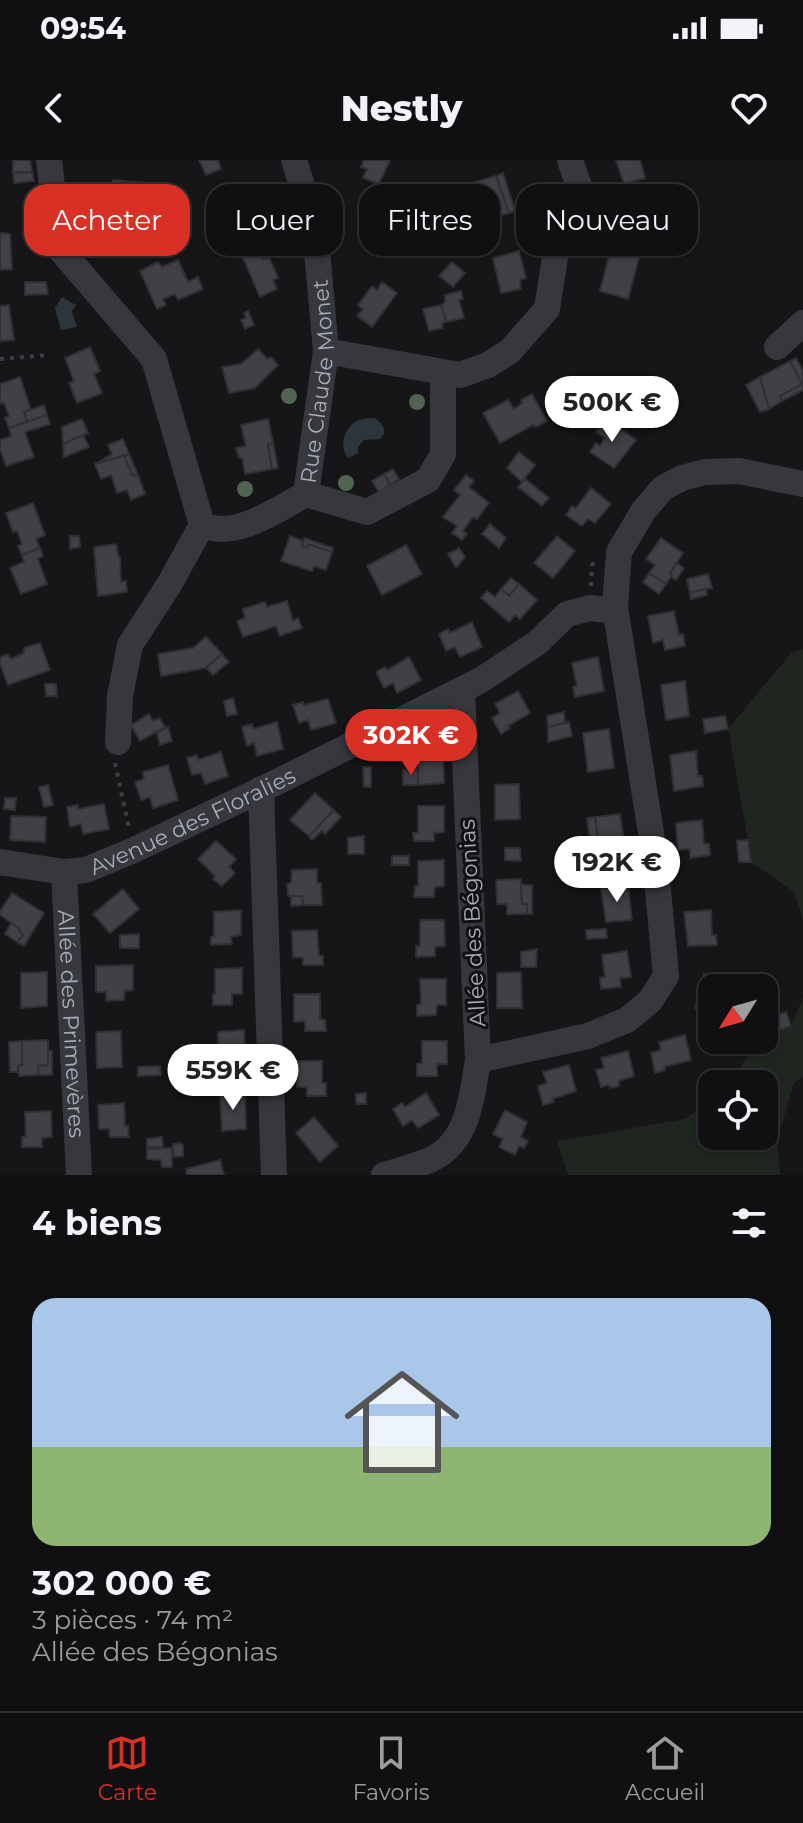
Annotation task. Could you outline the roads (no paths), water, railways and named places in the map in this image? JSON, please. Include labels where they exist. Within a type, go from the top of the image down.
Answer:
[{"type":"street","points":[[49,160],[59,248],[154,359],[202,525],[170,583],[130,645],[120,696],[118,742]]},
{"type":"street","name":"Rue Claude Monet","points":[[202,525],[213,530],[252,523],[306,494],[326,351],[315,228],[294,160]]},
{"type":"street","points":[[326,351],[460,375],[488,365],[510,351],[547,309],[559,231],[583,198],[570,160]]},
{"type":"street","points":[[777,347],[803,323]]},
{"type":"street","points":[[306,494],[367,512],[428,480],[443,454],[443,373]]},
{"type":"street","points":[[478,1060],[588,1036],[627,1020],[650,1001],[666,976],[655,858],[615,607],[619,552],[644,510],[663,488],[682,478],[705,472],[739,471],[803,484]]},
{"type":"street","name":"Avenue des Floralies","points":[[0,862],[64,872],[86,870],[261,789],[481,680],[537,643],[567,614],[590,608],[608,610],[615,607]]},
{"type":"street","name":"Allée des Bégonias","points":[[384,1175],[433,1159],[449,1148],[469,1113],[478,1060],[462,690]]},
{"type":"street","points":[[261,789],[274,1175]]},
{"type":"street","name":"Allée des Primevères","points":[[64,872],[79,1175]]}]
